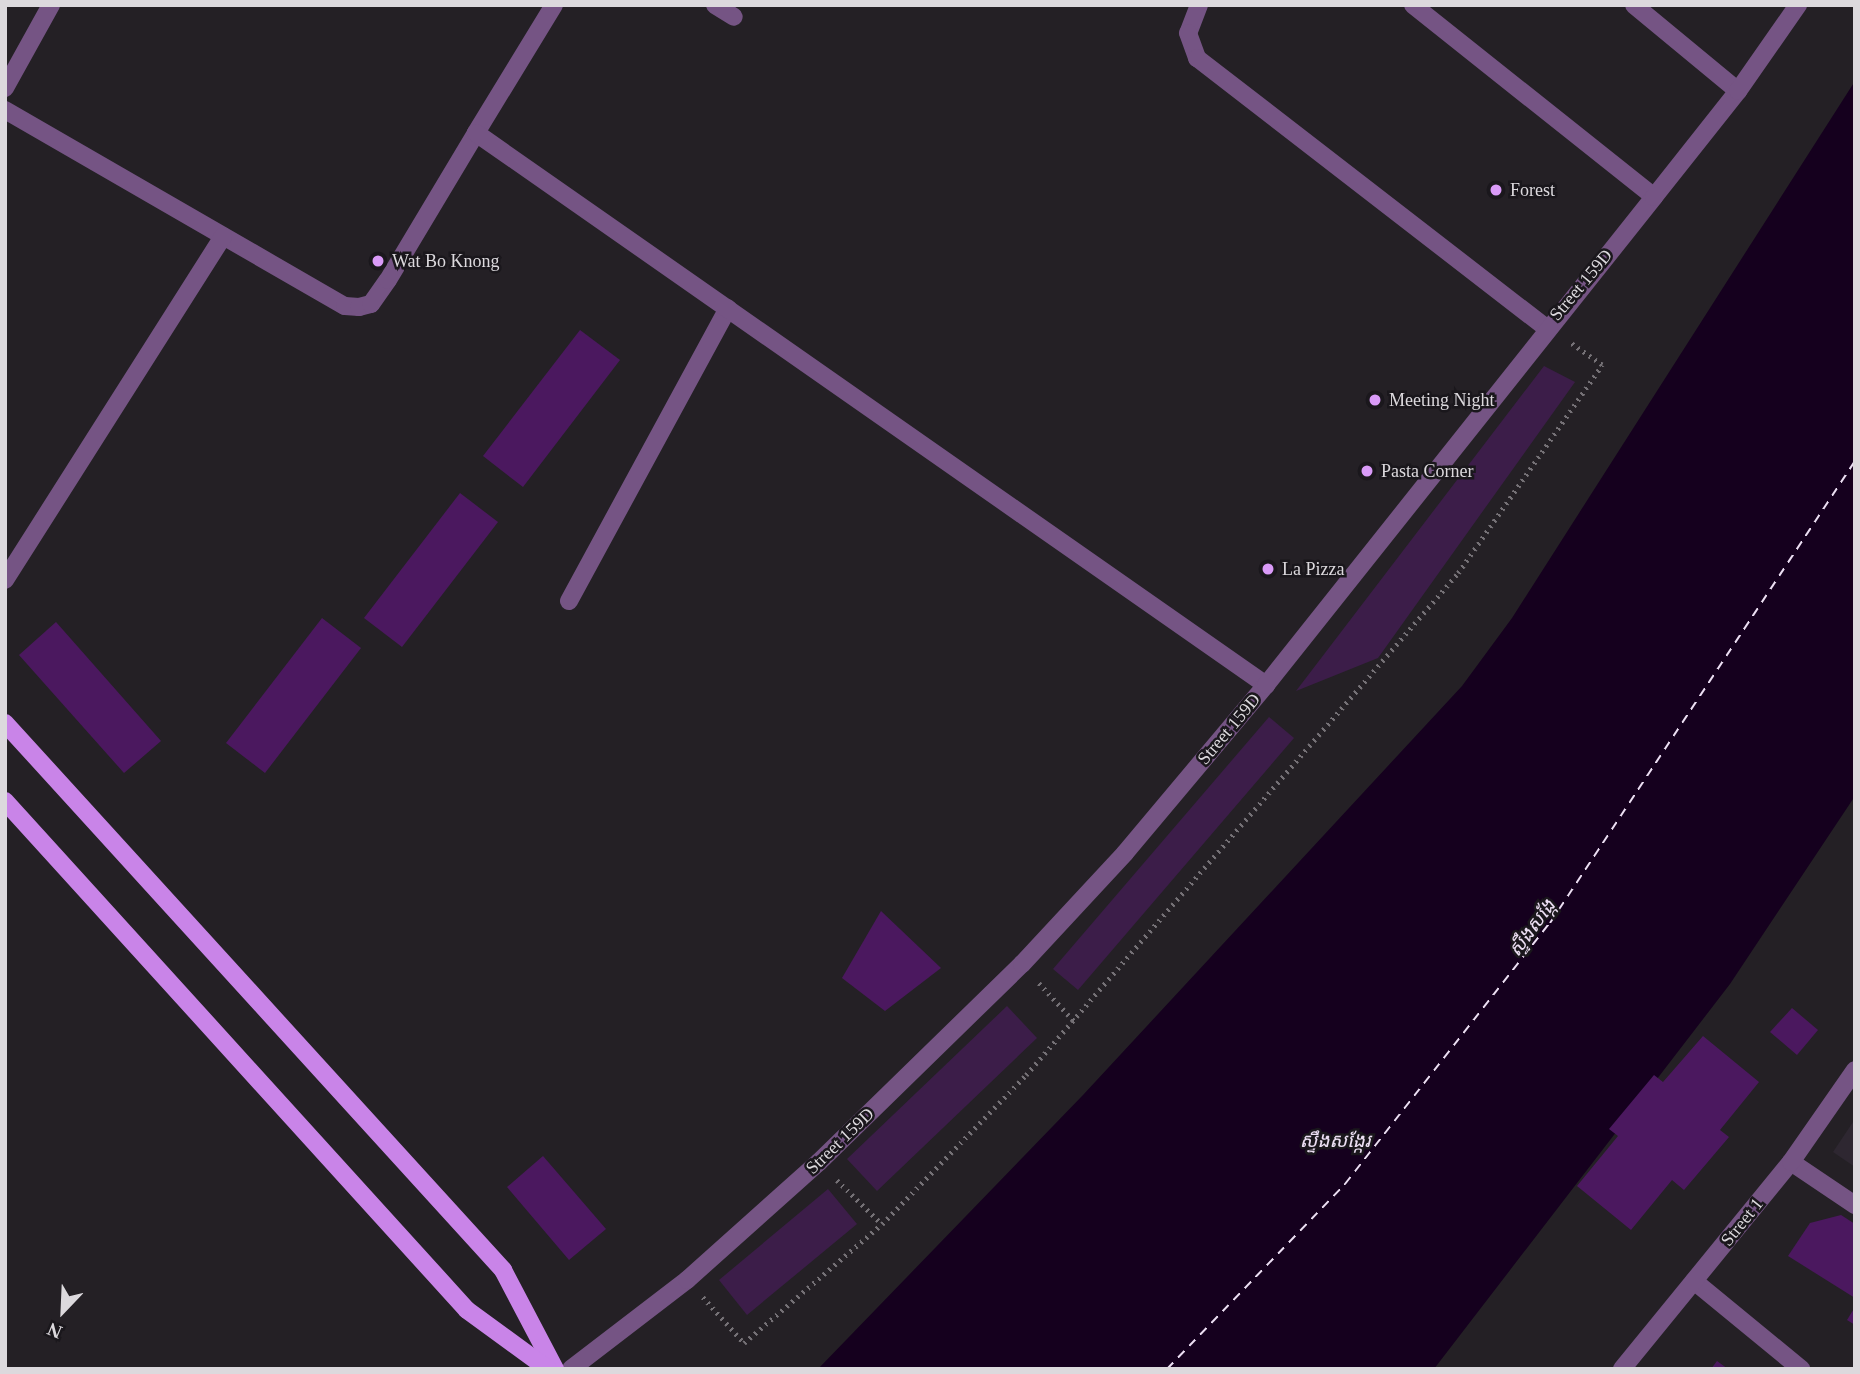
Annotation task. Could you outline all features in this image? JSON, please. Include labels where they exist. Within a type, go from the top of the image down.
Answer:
[{"type":"main road","points":[[5,723],[503,1270],[555,1369]]},
{"type":"main road","points":[[5,801],[467,1310],[548,1369]]},
{"type":"street","points":[[5,88],[51,5]]},
{"type":"street","points":[[5,110],[345,306],[371,304],[554,5]]},
{"type":"street","points":[[715,5],[734,17]]},
{"type":"street","points":[[1199,5],[1188,33],[1198,58],[1546,328]]},
{"type":"street","points":[[1413,5],[1654,197]]},
{"type":"street","points":[[1634,5],[1738,90]]},
{"type":"street","name":"Street 159D","points":[[571,1369],[687,1280],[819,1162],[1022,964],[1125,853],[1266,685],[1546,328],[1654,197],[1738,90],[1797,5]]},
{"type":"street","points":[[476,133],[1266,685]]},
{"type":"street","points":[[5,580],[223,236]]},
{"type":"street","points":[[569,601],[728,308]]},
{"type":"street","name":"Street 1","points":[[1622,1369],[1791,1162],[1855,1070]]},
{"type":"street","points":[[1791,1162],[1855,1205]]},
{"type":"street","points":[[1694,1280],[1801,1369]]},
{"type":"path","points":[[687,1280],[744,1343],[882,1224],[1074,1021],[1458,573],[1602,365],[1546,328]]},
{"type":"path","points":[[1022,964],[1074,1021]]},
{"type":"path","points":[[819,1162],[882,1224]]},
{"type":"shaded area","points":[[1544,366],[1575,382],[1378,658],[1296,691]]},
{"type":"shaded area","points":[[1269,717],[1294,738],[1078,990],[1053,969]]},
{"type":"shaded area","points":[[1007,1006],[1037,1038],[877,1191],[847,1159]]},
{"type":"shaded area","points":[[1855,1119],[1855,1167],[1833,1152]]},
{"type":"shaded area","points":[[828,1189],[857,1224],[747,1315],[719,1280]]},
{"type":"water","name":"ស្ទឹងសង្កែរ","points":[[1855,81],[1855,796],[1730,984],[1434,1369],[818,1369],[1083,1095],[1462,686],[1512,618]]},
{"type":"building","points":[[580,330],[620,360],[523,487],[483,456]]},
{"type":"building","points":[[460,493],[498,522],[402,647],[364,618]]},
{"type":"building","points":[[322,618],[361,648],[265,773],[226,743]]},
{"type":"building","points":[[56,622],[161,741],[124,773],[19,655]]},
{"type":"building","points":[[881,911],[941,968],[885,1011],[842,978]]},
{"type":"building","points":[[1792,1008],[1818,1030],[1797,1055],[1770,1032]]},
{"type":"building","points":[[1703,1036],[1759,1082],[1720,1130],[1729,1137],[1684,1190],[1672,1180],[1631,1230],[1577,1186],[1618,1136],[1609,1129],[1654,1075],[1663,1082]]},
{"type":"building","points":[[543,1156],[606,1229],[569,1260],[507,1187]]},
{"type":"building","points":[[1841,1215],[1855,1224],[1855,1298],[1788,1256],[1810,1223]]},
{"type":"building","points":[[1855,1307],[1855,1325],[1847,1320]]},
{"type":"building","points":[[1717,1361],[1728,1369],[1711,1369]]},
{"type":"ferry route","points":[[1167,1369],[1345,1184],[1550,923],[1855,461]]},
{"type":"place","name":"Forest","points":[[1496,190]]},
{"type":"place","name":"Wat Bo Knong","points":[[378,261]]},
{"type":"place","name":"Meeting Night","points":[[1375,400]]},
{"type":"place","name":"Pasta Corner","points":[[1367,471]]},
{"type":"place","name":"La Pizza","points":[[1268,569]]},
{"type":"water label","name":"ស្ទឹងសង្កែ","points":[[1532,928]]}]
